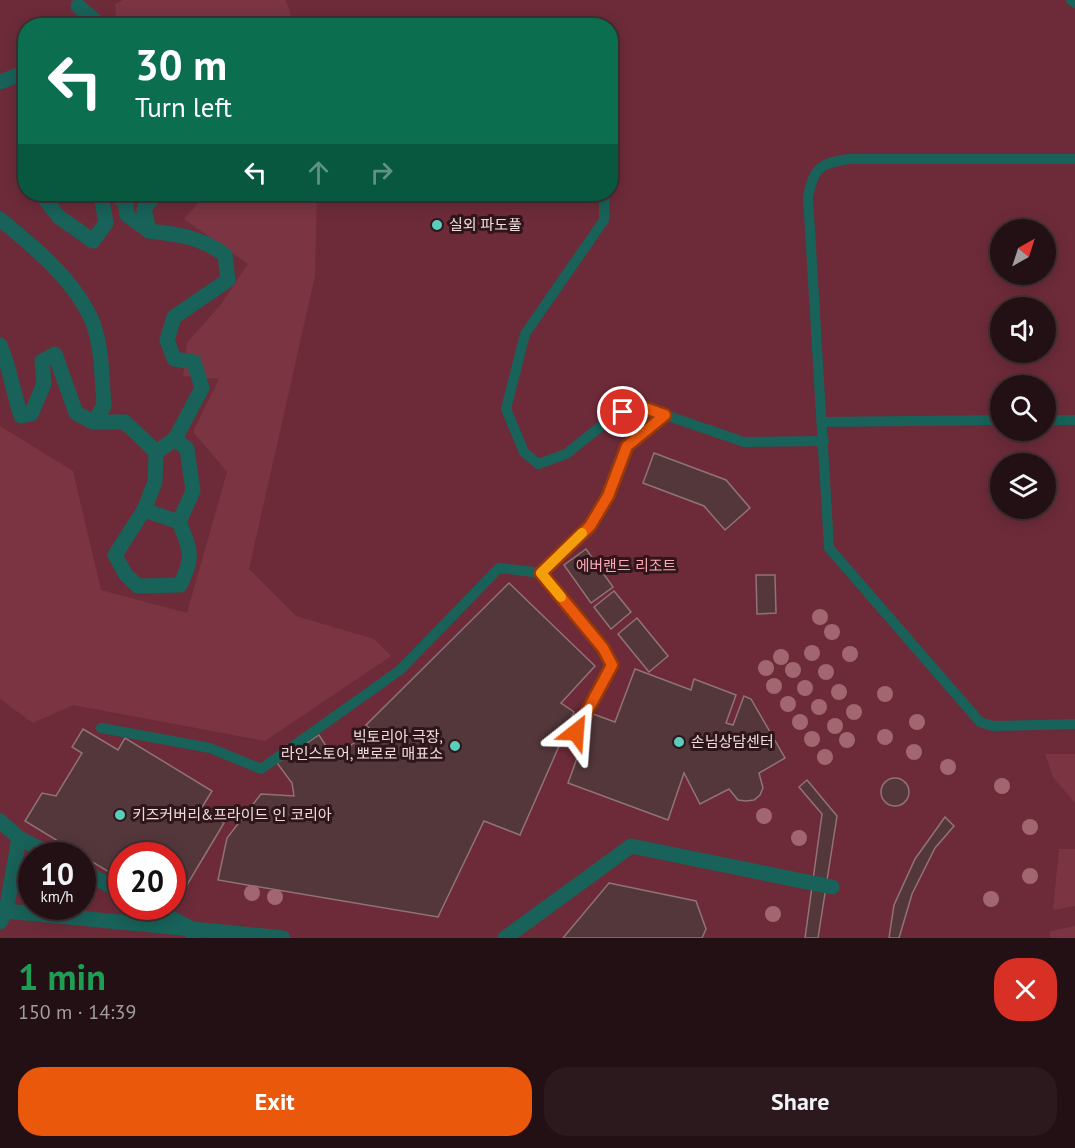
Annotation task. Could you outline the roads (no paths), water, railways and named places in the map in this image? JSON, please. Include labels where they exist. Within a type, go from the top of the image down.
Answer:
[{"type":"street","points":[[78,6],[92,18]]},
{"type":"street","points":[[0,82],[18,75]]},
{"type":"street","points":[[46,201],[59,217],[93,241],[106,223],[102,201]]},
{"type":"street","points":[[125,201],[127,215],[148,231],[182,234],[211,245],[225,255],[228,280],[174,317],[166,340],[174,359],[194,362],[202,388],[175,439],[156,452]]},
{"type":"street","points":[[148,231],[144,209],[150,201]]},
{"type":"street","points":[[0,219],[35,247],[67,282],[93,323],[104,406],[93,422]]},
{"type":"street","points":[[0,345],[10,366],[13,390],[21,416],[31,414],[44,384],[42,361],[55,354],[76,413],[93,422],[126,422],[156,452],[155,482],[144,510],[115,555],[126,575],[138,586],[180,585],[190,565],[190,547],[179,522],[144,510]]},
{"type":"street","points":[[175,439],[187,449],[193,491],[179,522]]},
{"type":"street","points":[[0,821],[27,842]]},
{"type":"street","points":[[19,838],[3,916],[192,934],[283,938]]},
{"type":"street","points":[[505,938],[631,846],[832,887]]},
{"type":"street","points":[[170,920],[192,934]]},
{"type":"lane","points":[[1071,0],[1075,3]]},
{"type":"lane","points":[[1075,159],[850,159],[830,162],[817,169],[811,179],[808,197],[829,548],[980,722],[993,726],[1075,724]]},
{"type":"lane","points":[[604,201],[604,220],[525,334],[506,409],[524,452],[538,464],[566,454],[610,419],[636,405],[744,442],[824,441]]},
{"type":"lane","points":[[541,573],[590,526],[608,496],[627,446],[665,415]]},
{"type":"lane","points":[[823,422],[990,420]]},
{"type":"lane","points":[[1056,420],[1075,420]]},
{"type":"lane","points":[[101,728],[210,748],[261,769],[400,670],[500,568],[541,573],[603,648],[612,665],[576,732]]},
{"type":"place","name":"실외 파도풀","points":[[437,225]]},
{"type":"place","name":"손님상담센터","points":[[679,742]]},
{"type":"place","name":"빅토리아 극장, 라인스토어, 뽀로로 매표소","points":[[455,746]]},
{"type":"place","name":"키즈커버리&프라이드 인 코리아","points":[[120,815]]},
{"type":"park label","name":"에버랜드 리조트","points":[[626,566]]}]
